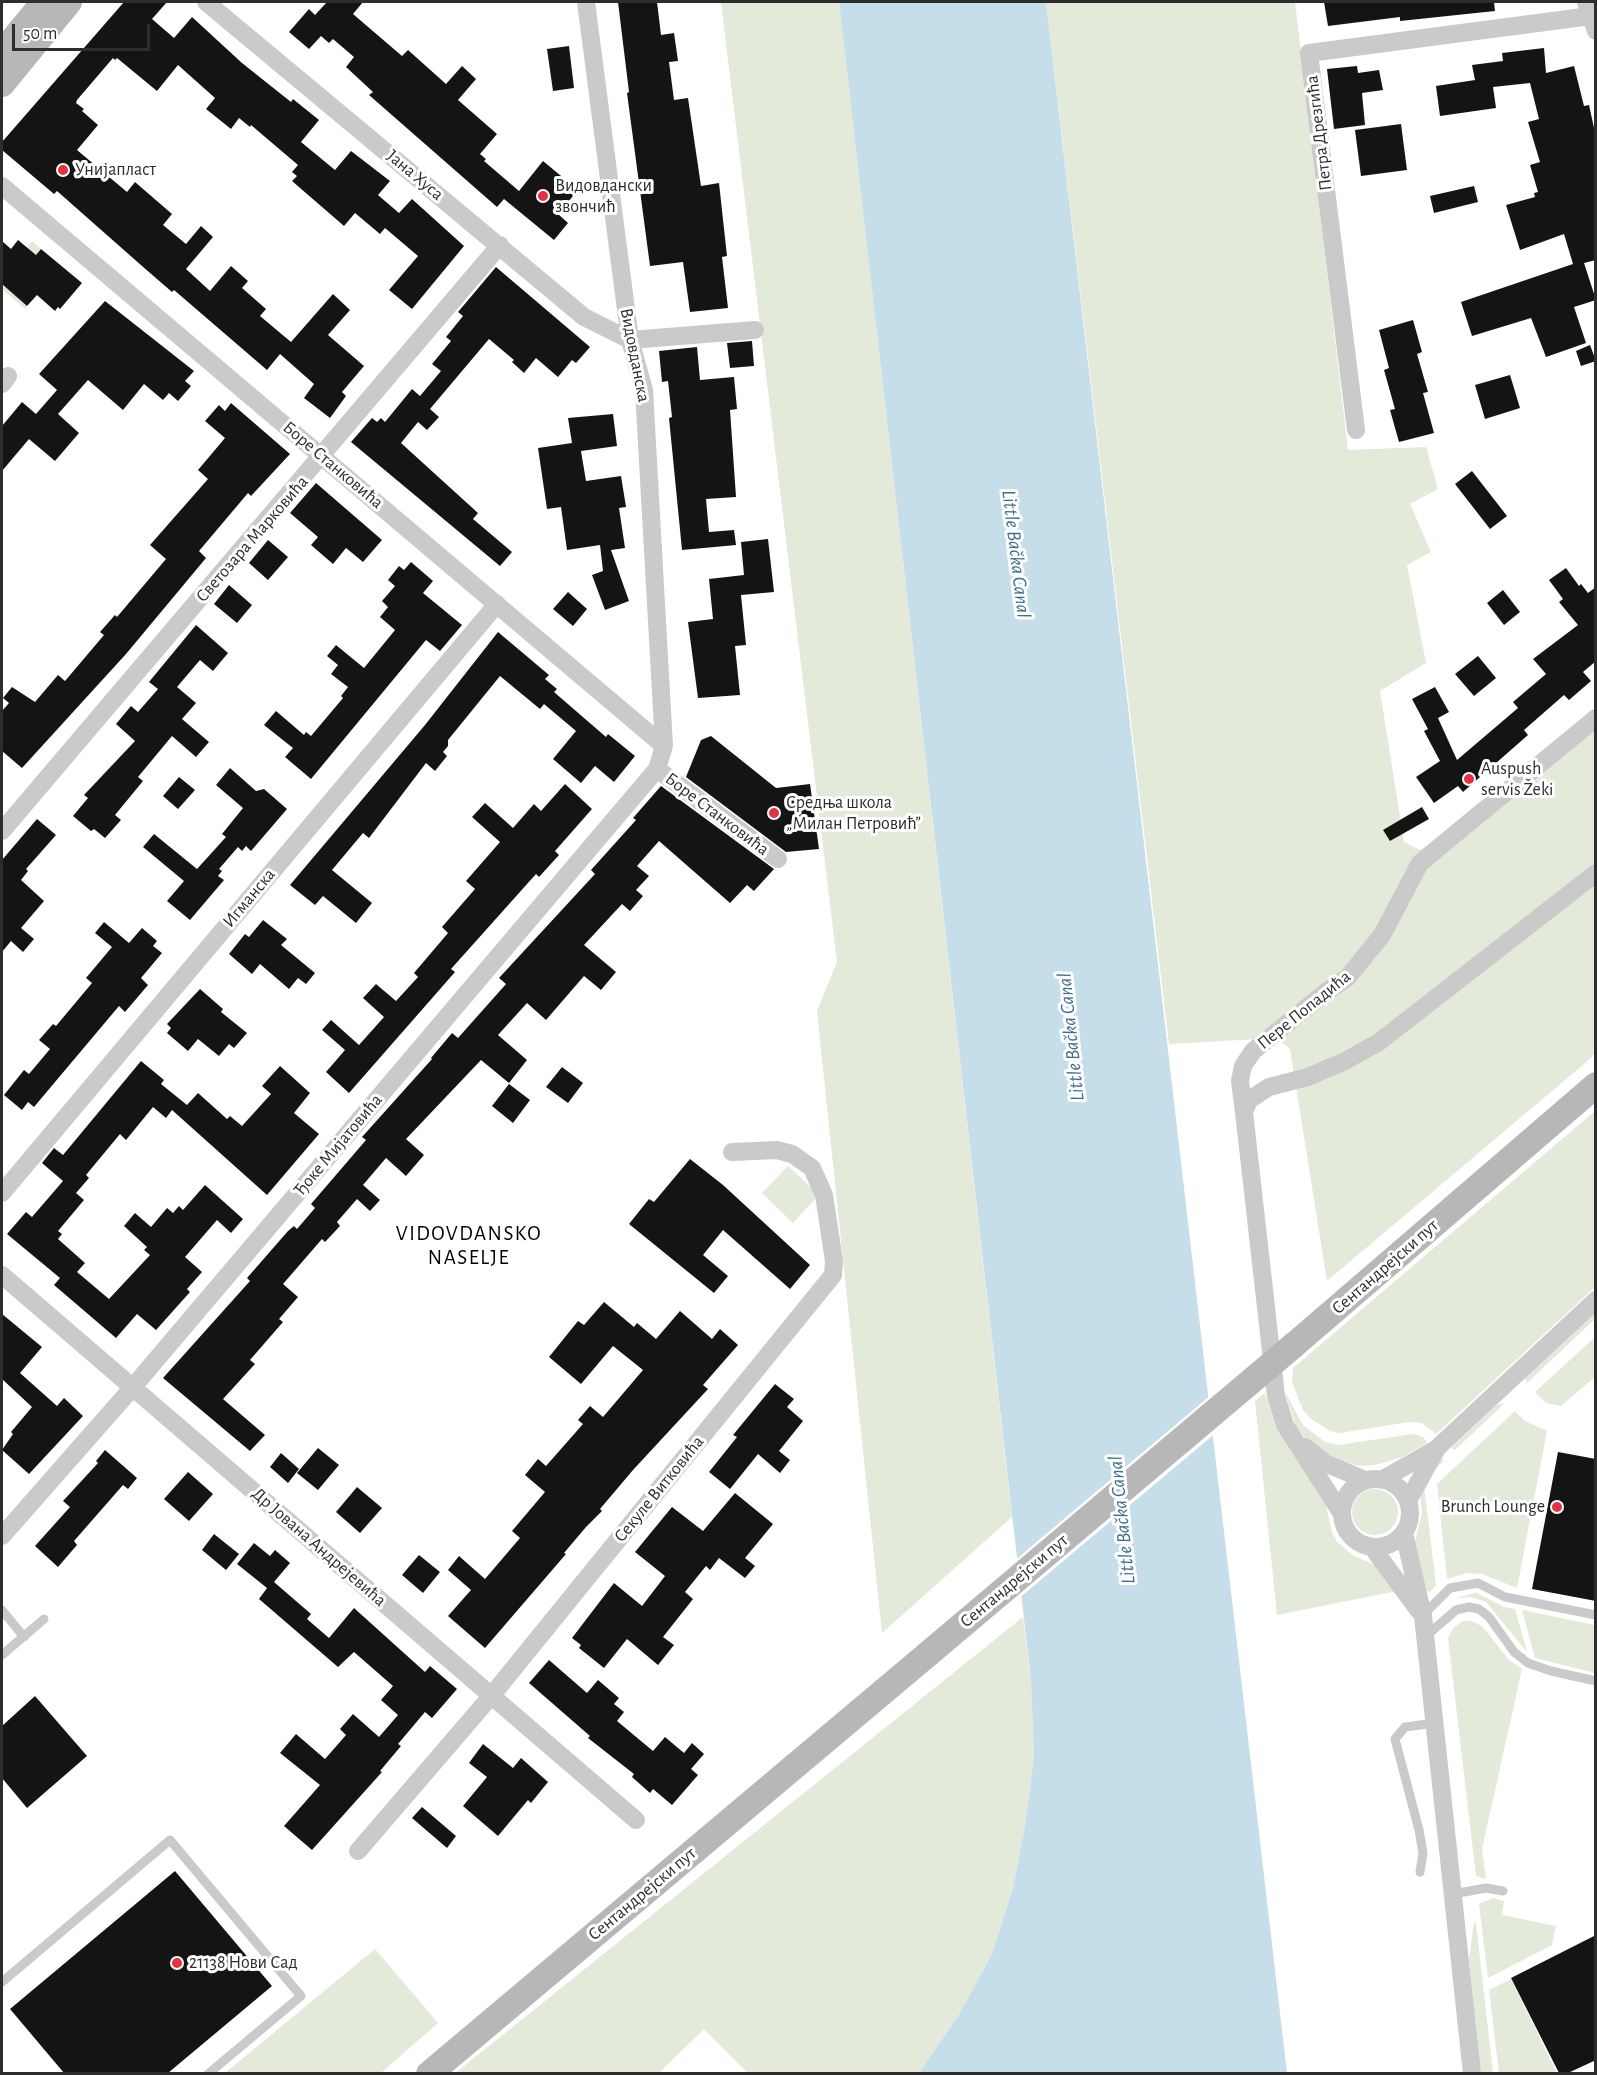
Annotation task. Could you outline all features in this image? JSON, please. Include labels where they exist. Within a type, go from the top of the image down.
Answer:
[{"type":"main road","points":[[2,53],[44,2]]},
{"type":"main road","points":[[2,84],[69,2]]},
{"type":"main road","name":"Сентандрејски пут","points":[[429,2073],[1294,1345],[1596,1085]]},
{"type":"street","name":"Јана Хуса","points":[[206,2],[584,317],[630,340]]},
{"type":"street","name":"Видовданска","points":[[586,2],[630,340],[644,390],[664,746]]},
{"type":"street","name":"Петра Дрезгића","points":[[1356,430],[1309,53],[1592,15]]},
{"type":"street","name":"Боре Станковића","points":[[2,186],[664,746]]},
{"type":"street","name":"Светозара Марковића","points":[[2,831],[500,245]]},
{"type":"street","points":[[630,340],[755,330]]},
{"type":"street","name":"Игманска","points":[[2,1193],[497,604]]},
{"type":"street","name":"Пере Попадића","points":[[1244,1112],[1240,1081],[1243,1066],[1254,1051],[1326,992],[1347,978],[1382,935],[1420,863],[1596,718]]},
{"type":"street","name":"Ђоке Мијатовића","points":[[2,1536],[133,1387],[657,769],[664,746]]},
{"type":"street","name":"Боре Станковића","points":[[657,769],[778,859]]},
{"type":"street","points":[[1297,1441],[1325,1463],[1398,1487],[1408,1501],[1410,1517],[1404,1533],[1390,1545],[1372,1547],[1363,1545],[1348,1533],[1342,1514],[1285,1425],[1276,1396],[1244,1112],[1249,1101],[1269,1087],[1308,1077],[1345,1061],[1379,1042],[1596,873]]},
{"type":"street","name":"Секуле Витковића","points":[[358,1851],[492,1695],[832,1275],[834,1261],[824,1195],[812,1168],[792,1154],[777,1150],[732,1152]]},
{"type":"street","name":"Др Јована Андрејевића","points":[[2,1275],[636,1820]]},
{"type":"street","points":[[1342,1514],[1342,1505],[1350,1490],[1436,1449],[1596,1300]]},
{"type":"street","points":[[1408,1501],[1436,1449]]},
{"type":"street","points":[[1404,1533],[1423,1616],[1472,2073]]},
{"type":"street","points":[[1372,1547],[1423,1616]]},
{"type":"lane","points":[[1423,1616],[1450,1588],[1478,1583],[1505,1597],[1596,1615]]},
{"type":"lane","points":[[1425,1637],[1456,1610],[1479,1609],[1489,1617],[1519,1657],[1551,1671],[1596,1681]]},
{"type":"lane","points":[[2,1610],[24,1637]]},
{"type":"lane","points":[[2,1655],[44,1619]]},
{"type":"lane","points":[[1420,1872],[1423,1853],[1419,1830],[1395,1739],[1405,1727],[1435,1722]]},
{"type":"lane","points":[[2,1982],[170,1840],[301,1996],[208,2073]]},
{"type":"lane","points":[[1453,1894],[1486,1888],[1503,1891]]},
{"type":"green space","points":[[721,2],[839,2],[1012,1517],[882,1633],[817,1011],[837,962]]},
{"type":"green space","points":[[1046,2],[1295,2],[1348,450],[1426,447],[1438,489],[1410,504],[1431,552],[1407,565],[1426,663],[1380,691],[1404,842],[1436,858],[1595,728],[1595,1051],[1591,1058],[1327,1281],[1290,1049],[1276,1038],[1169,1044]]},
{"type":"green space","points":[[32,241],[41,249],[24,270],[15,295],[27,306],[25,309],[2,289],[2,277]]},
{"type":"green space","points":[[1595,1111],[1595,1287],[1436,1434],[1422,1423],[1409,1422],[1340,1433],[1330,1431],[1311,1419],[1303,1410],[1292,1382],[1293,1368]]},
{"type":"green space","points":[[788,1166],[819,1195],[793,1223],[762,1193]]},
{"type":"green space","points":[[1595,1312],[1595,1319],[1527,1383],[1525,1378]]},
{"type":"green space","points":[[1595,1337],[1595,1377],[1561,1406],[1546,1403],[1535,1392]]},
{"type":"green space","points":[[1284,1390],[1303,1425],[1325,1442],[1338,1445],[1413,1434],[1423,1437],[1427,1443],[1402,1457],[1375,1465],[1359,1466],[1327,1457],[1305,1438],[1296,1426]]},
{"type":"green space","points":[[1265,1393],[1276,1427],[1325,1501],[1332,1532],[1337,1542],[1354,1556],[1378,1566],[1397,1591],[1277,1615],[1255,1401]]},
{"type":"green space","points":[[1505,1403],[1455,1450],[1451,1448],[1497,1405]]},
{"type":"green space","points":[[1515,1411],[1525,1421],[1547,1431],[1517,1588],[1482,1574],[1468,1573],[1447,1579],[1437,1484]]},
{"type":"green space","points":[[1442,1456],[1443,1462],[1429,1474],[1424,1486],[1436,1585],[1430,1592],[1426,1591],[1413,1549],[1422,1513],[1420,1490],[1423,1478]]},
{"type":"green space","points":[[1375,1489],[1391,1496],[1398,1512],[1391,1528],[1375,1535],[1359,1528],[1352,1512],[1359,1496]]},
{"type":"green space","points":[[1477,1593],[1504,1607],[1515,1609],[1527,1652],[1486,1602],[1472,1597],[1455,1598]]},
{"type":"green space","points":[[1522,1610],[1595,1625],[1595,1673],[1535,1658]]},
{"type":"green space","points":[[1023,1617],[1031,1680],[1034,1757],[1025,1826],[1013,1888],[992,1954],[958,2016],[919,2073],[748,2073],[704,2029],[659,2073],[454,2074]]},
{"type":"green space","points":[[1463,1621],[1472,1621],[1483,1627],[1509,1660],[1522,1669],[1482,1849],[1486,1879],[1476,1876],[1448,1638],[1453,1628]]},
{"type":"green space","points":[[1493,1898],[1504,1901],[1502,1915],[1556,1926],[1552,1945],[1488,1978],[1479,1904]]},
{"type":"green space","points":[[1474,1922],[1476,1923],[1493,2073],[1480,2073],[1469,1960]]},
{"type":"green space","points":[[375,1949],[438,2023],[381,2073],[225,2073]]},
{"type":"green space","points":[[1511,1979],[1557,2073],[1499,2073],[1489,1990]]},
{"type":"water","name":"Little Bačka Canal","points":[[839,2],[1046,2],[1287,2073],[919,2073],[958,2016],[992,1954],[1013,1888],[1025,1826],[1034,1757],[1031,1680]]},
{"type":"pier","points":[[1212,1394],[1217,1432],[1018,1599],[1014,1561]]},
{"type":"building","points":[[124,2],[167,2],[152,19],[174,38],[192,17],[242,63],[291,102],[293,99],[319,120],[301,142],[335,170],[351,151],[390,181],[378,195],[399,213],[412,199],[464,246],[412,309],[389,290],[418,256],[385,228],[380,234],[355,213],[344,226],[292,181],[297,176],[292,172],[298,165],[251,125],[250,127],[239,118],[231,129],[206,109],[215,98],[178,65],[157,91],[117,58],[115,60],[113,58],[77,100],[76,103],[84,109],[82,111],[98,125],[77,150],[127,192],[135,182],[172,214],[163,225],[186,244],[201,226],[213,237],[186,269],[210,291],[231,266],[248,281],[242,288],[266,309],[260,316],[291,342],[333,294],[350,310],[328,335],[364,366],[342,392],[346,396],[330,418],[304,398],[314,384],[280,354],[267,370],[174,290],[172,292],[57,191],[54,194],[2,150],[2,142]]},
{"type":"building","points":[[327,2],[363,2],[353,14],[402,56],[408,50],[446,84],[462,66],[476,79],[458,100],[497,134],[480,154],[486,159],[484,161],[519,191],[543,161],[578,190],[558,214],[568,223],[554,240],[504,199],[497,207],[369,95],[373,92],[346,67],[354,57],[333,39],[329,43],[321,36],[309,49],[289,32],[309,9],[315,15]]},
{"type":"building","points":[[618,2],[657,2],[661,35],[674,33],[678,61],[669,62],[674,100],[688,98],[701,186],[719,183],[727,256],[722,257],[728,308],[690,312],[683,262],[650,266],[627,93],[629,92]]},
{"type":"building","points":[[1324,2],[1494,2],[1495,11],[1400,21],[1400,17],[1328,26]]},
{"type":"building","points":[[569,46],[574,88],[553,91],[547,49]]},
{"type":"building","points":[[1544,48],[1546,73],[1574,66],[1584,106],[1589,105],[1596,137],[1596,260],[1584,263],[1596,300],[1574,307],[1586,343],[1546,357],[1531,318],[1472,336],[1461,302],[1573,264],[1564,234],[1520,250],[1506,205],[1535,197],[1534,193],[1538,192],[1530,165],[1540,162],[1528,122],[1539,119],[1530,83],[1493,87],[1496,108],[1440,116],[1436,86],[1475,80],[1472,65],[1503,61],[1502,53]]},
{"type":"building","points":[[1357,66],[1358,73],[1379,70],[1383,90],[1362,93],[1365,125],[1334,129],[1327,69]]},
{"type":"building","points":[[1401,124],[1407,170],[1361,176],[1355,130]]},
{"type":"building","points":[[1474,186],[1478,202],[1434,213],[1430,196]]},
{"type":"building","points":[[18,240],[36,255],[41,249],[82,283],[60,309],[58,307],[55,311],[37,295],[27,306],[2,284],[2,241],[11,249]]},
{"type":"building","points":[[496,267],[590,347],[576,363],[572,360],[558,377],[536,358],[524,373],[512,362],[514,360],[489,339],[430,409],[439,417],[427,430],[418,422],[401,443],[478,513],[473,519],[512,552],[500,566],[351,442],[372,418],[377,422],[381,418],[385,422],[412,389],[420,396],[441,371],[432,364],[451,341],[446,337],[463,316],[458,312]]},
{"type":"building","points":[[105,301],[194,371],[185,381],[191,386],[178,401],[169,393],[163,400],[144,384],[123,410],[88,380],[58,414],[79,433],[55,461],[29,439],[2,471],[2,426],[22,402],[36,414],[57,390],[39,374]]},
{"type":"building","points":[[1413,320],[1422,352],[1417,354],[1428,392],[1423,393],[1434,433],[1399,442],[1390,410],[1395,409],[1384,370],[1389,368],[1379,330]]},
{"type":"building","points":[[752,341],[754,366],[730,368],[727,343]]},
{"type":"building","points":[[1590,345],[1596,361],[1581,366],[1576,351]]},
{"type":"building","points":[[697,347],[700,380],[734,377],[737,409],[730,410],[736,497],[706,499],[709,532],[734,530],[736,545],[682,550],[669,418],[672,417],[668,381],[662,382],[659,351]]},
{"type":"building","points":[[1510,375],[1520,408],[1485,419],[1475,385]]},
{"type":"building","points":[[231,403],[290,454],[251,496],[248,493],[199,551],[206,558],[126,654],[22,768],[2,751],[2,711],[9,703],[3,698],[12,687],[35,702],[58,675],[65,681],[104,635],[100,632],[115,615],[117,617],[166,559],[150,545],[208,479],[198,470],[225,438],[205,421],[219,405],[225,411]]},
{"type":"building","points":[[613,414],[617,446],[581,451],[586,481],[621,476],[626,507],[619,508],[625,548],[611,550],[629,601],[605,610],[592,575],[603,571],[600,545],[567,550],[561,507],[547,509],[538,448],[572,443],[568,418]]},
{"type":"building","points":[[1472,471],[1507,516],[1490,529],[1455,484]]},
{"type":"building","points":[[316,483],[382,540],[363,562],[346,548],[333,564],[311,545],[318,537],[290,513]]},
{"type":"building","points":[[768,539],[774,592],[741,595],[746,645],[735,646],[740,695],[698,698],[688,622],[713,619],[709,579],[744,575],[741,542]]},
{"type":"building","points":[[268,540],[288,557],[268,580],[249,563]]},
{"type":"building","points":[[411,562],[433,581],[423,593],[462,625],[440,651],[426,640],[311,779],[285,757],[293,748],[264,725],[276,711],[304,735],[306,732],[311,736],[343,698],[341,696],[348,687],[331,674],[338,665],[327,656],[336,645],[364,668],[395,630],[380,617],[388,607],[382,601],[395,586],[388,580],[399,566],[404,570]]},
{"type":"building","points":[[1566,568],[1579,586],[1581,584],[1588,593],[1596,587],[1596,661],[1583,672],[1591,681],[1569,700],[1564,695],[1524,730],[1528,735],[1463,792],[1458,786],[1434,803],[1416,777],[1440,761],[1424,731],[1428,729],[1412,699],[1435,687],[1449,712],[1438,718],[1457,760],[1518,708],[1513,702],[1546,674],[1533,659],[1578,625],[1559,602],[1563,599],[1549,580]]},
{"type":"building","points":[[229,585],[252,605],[237,623],[214,604]]},
{"type":"building","points":[[1503,590],[1520,612],[1504,625],[1487,603]]},
{"type":"building","points":[[568,592],[587,609],[573,626],[553,609]]},
{"type":"building","points":[[196,625],[228,653],[213,671],[200,660],[177,687],[196,703],[182,719],[209,742],[196,757],[172,736],[138,777],[143,781],[115,815],[121,820],[105,838],[94,829],[91,831],[73,816],[88,798],[84,795],[135,741],[116,724],[131,706],[138,712],[158,689],[149,682]]},
{"type":"building","points":[[498,632],[549,675],[545,679],[557,689],[554,692],[606,737],[608,734],[635,756],[614,782],[595,766],[581,783],[553,759],[576,731],[544,704],[540,709],[500,676],[448,740],[448,746],[443,752],[447,756],[435,771],[426,763],[369,838],[363,833],[332,870],[372,903],[356,923],[323,896],[315,905],[290,885],[425,725]]},
{"type":"building","points":[[1478,656],[1496,678],[1474,696],[1455,674]]},
{"type":"building","points":[[711,736],[776,788],[810,784],[819,849],[786,852],[686,777],[701,740]]},
{"type":"building","points":[[230,768],[256,791],[264,789],[287,809],[251,851],[246,846],[242,851],[238,847],[219,869],[222,871],[218,876],[224,880],[190,920],[167,901],[184,881],[143,847],[154,834],[197,869],[226,837],[222,834],[243,808],[216,785]]},
{"type":"building","points":[[179,777],[195,790],[178,809],[163,796]]},
{"type":"building","points":[[565,784],[592,809],[555,851],[559,855],[539,877],[536,874],[451,969],[455,972],[349,1093],[326,1072],[345,1050],[322,1030],[331,1020],[359,1045],[384,1017],[363,998],[376,984],[396,1001],[418,977],[414,973],[448,933],[442,927],[475,889],[466,881],[500,842],[472,817],[485,803],[513,828],[534,804],[541,811]]},
{"type":"building","points":[[661,786],[774,869],[754,891],[747,885],[730,903],[659,841],[637,866],[649,876],[636,890],[643,896],[630,911],[622,904],[584,945],[616,972],[601,990],[584,976],[546,1020],[527,1003],[498,1035],[527,1060],[509,1083],[481,1060],[406,1139],[424,1155],[406,1176],[386,1158],[363,1185],[380,1200],[370,1211],[357,1199],[337,1222],[340,1226],[325,1242],[322,1239],[283,1284],[298,1297],[279,1319],[283,1322],[250,1360],[255,1364],[223,1399],[265,1435],[250,1451],[163,1378],[250,1281],[247,1278],[288,1231],[294,1226],[297,1229],[315,1208],[311,1204],[366,1140],[362,1137],[432,1059],[452,1033],[458,1038],[506,984],[499,978],[595,874],[591,870],[636,820],[633,818]]},
{"type":"building","points":[[1422,807],[1429,819],[1390,841],[1383,830]]},
{"type":"building","points":[[37,819],[56,835],[26,869],[28,871],[21,880],[44,901],[21,928],[34,939],[23,952],[11,941],[2,952],[2,860]]},
{"type":"building","points":[[263,920],[287,939],[281,945],[315,973],[306,984],[298,978],[289,989],[260,964],[252,974],[229,954],[245,934],[249,937]]},
{"type":"building","points":[[104,922],[129,943],[142,928],[157,941],[153,946],[162,953],[141,978],[148,985],[125,1012],[119,1006],[34,1107],[28,1102],[22,1110],[4,1095],[24,1070],[29,1074],[50,1049],[39,1040],[53,1024],[56,1026],[92,983],[86,978],[112,947],[95,933]]},
{"type":"building","points":[[200,989],[223,1009],[221,1012],[247,1033],[234,1048],[229,1044],[219,1056],[198,1039],[188,1051],[167,1033],[171,1028],[167,1024]]},
{"type":"building","points":[[141,1061],[164,1080],[161,1084],[187,1105],[198,1093],[227,1119],[230,1116],[242,1126],[271,1094],[262,1086],[280,1066],[310,1093],[294,1113],[319,1134],[267,1195],[172,1110],[166,1118],[153,1107],[126,1140],[120,1134],[86,1175],[89,1178],[76,1193],[84,1200],[58,1231],[62,1234],[58,1239],[85,1263],[77,1272],[109,1299],[150,1255],[144,1250],[147,1247],[124,1226],[135,1213],[151,1227],[167,1208],[173,1213],[179,1206],[183,1210],[205,1185],[243,1219],[231,1233],[217,1220],[185,1257],[202,1272],[187,1289],[190,1292],[156,1330],[137,1314],[116,1338],[54,1285],[60,1278],[7,1234],[26,1212],[32,1217],[63,1181],[42,1163],[54,1148],[63,1155]]},
{"type":"building","points":[[562,1067],[583,1083],[568,1103],[546,1087]]},
{"type":"building","points":[[509,1084],[530,1100],[513,1123],[492,1106]]},
{"type":"building","points":[[690,1159],[723,1185],[810,1265],[790,1289],[723,1230],[703,1255],[728,1276],[714,1293],[629,1224],[649,1199],[654,1202]]},
{"type":"building","points":[[604,1302],[634,1327],[637,1323],[656,1339],[680,1311],[712,1339],[720,1329],[738,1345],[703,1385],[708,1389],[633,1470],[600,1509],[602,1511],[485,1648],[448,1616],[471,1590],[448,1570],[459,1556],[485,1579],[520,1538],[512,1531],[545,1492],[525,1475],[538,1459],[546,1466],[583,1424],[578,1420],[590,1406],[603,1417],[643,1370],[613,1346],[581,1384],[549,1357],[578,1321],[584,1325]]},
{"type":"building","points":[[2,1314],[42,1347],[20,1373],[57,1406],[64,1398],[83,1416],[29,1474],[2,1450],[13,1434],[11,1432],[32,1407],[2,1379]]},
{"type":"building","points":[[775,1384],[794,1399],[787,1407],[803,1421],[779,1451],[790,1460],[780,1473],[758,1454],[730,1489],[709,1472],[737,1437],[733,1435]]},
{"type":"building","points":[[318,1448],[339,1465],[318,1490],[297,1473]]},
{"type":"building","points":[[105,1450],[137,1478],[128,1489],[123,1485],[74,1541],[77,1545],[58,1567],[35,1546],[70,1507],[63,1501],[98,1463],[96,1461]]},
{"type":"building","points":[[1558,1452],[1596,1459],[1596,1601],[1532,1589]]},
{"type":"building","points":[[281,1453],[299,1469],[288,1483],[270,1467]]},
{"type":"building","points":[[188,1472],[213,1494],[189,1521],[164,1499]]},
{"type":"building","points":[[357,1487],[382,1508],[360,1533],[336,1512]]},
{"type":"building","points":[[735,1493],[773,1524],[745,1558],[755,1566],[745,1578],[719,1558],[710,1570],[706,1566],[685,1592],[693,1599],[663,1637],[674,1645],[658,1665],[627,1639],[604,1668],[579,1648],[581,1645],[572,1638],[614,1583],[642,1606],[665,1576],[635,1552],[672,1507],[703,1531]]},
{"type":"building","points":[[214,1534],[239,1554],[226,1570],[202,1550]]},
{"type":"building","points":[[254,1543],[270,1556],[275,1550],[290,1563],[274,1582],[311,1614],[307,1619],[329,1638],[354,1608],[425,1672],[430,1666],[457,1689],[432,1718],[425,1712],[398,1744],[401,1746],[380,1771],[382,1772],[312,1850],[284,1826],[320,1785],[280,1753],[296,1734],[325,1759],[346,1735],[340,1729],[353,1714],[379,1737],[398,1715],[381,1700],[393,1686],[354,1652],[338,1667],[259,1599],[267,1588],[237,1564]]},
{"type":"building","points":[[419,1555],[440,1572],[423,1593],[402,1575]]},
{"type":"building","points":[[549,1660],[587,1693],[598,1680],[619,1698],[614,1704],[624,1712],[617,1721],[653,1751],[665,1737],[684,1753],[692,1743],[704,1754],[691,1769],[698,1775],[672,1805],[653,1789],[650,1793],[632,1777],[634,1774],[588,1738],[590,1736],[529,1683]]},
{"type":"building","points":[[35,1696],[87,1756],[27,1808],[2,1778],[2,1726]]},
{"type":"building","points":[[483,1744],[513,1768],[521,1758],[548,1782],[531,1803],[528,1800],[498,1836],[463,1806],[487,1777],[469,1763]]},
{"type":"building","points":[[422,1807],[456,1836],[447,1848],[412,1818]]},
{"type":"building","points":[[175,1871],[272,1986],[168,2073],[64,2073],[10,2009]]},
{"type":"building","points":[[1596,1935],[1596,2060],[1568,2073],[1559,2073],[1511,1978]]},
{"type":"place","name":"Унијапласт","points":[[63,170]]},
{"type":"place","name":"Видовдански звончић","points":[[543,196]]},
{"type":"place","name":"Auspush servis Žeki","points":[[1469,779]]},
{"type":"place","name":"Средња школа „Милан Петровић”","points":[[774,813]]},
{"type":"place","name":"Brunch Lounge","points":[[1557,1507]]},
{"type":"place","name":"21138 Нови Сад","points":[[177,1963]]},
{"type":"district","name":"VIDOVDANSKO NASELJE","points":[[469,1246]]}]
